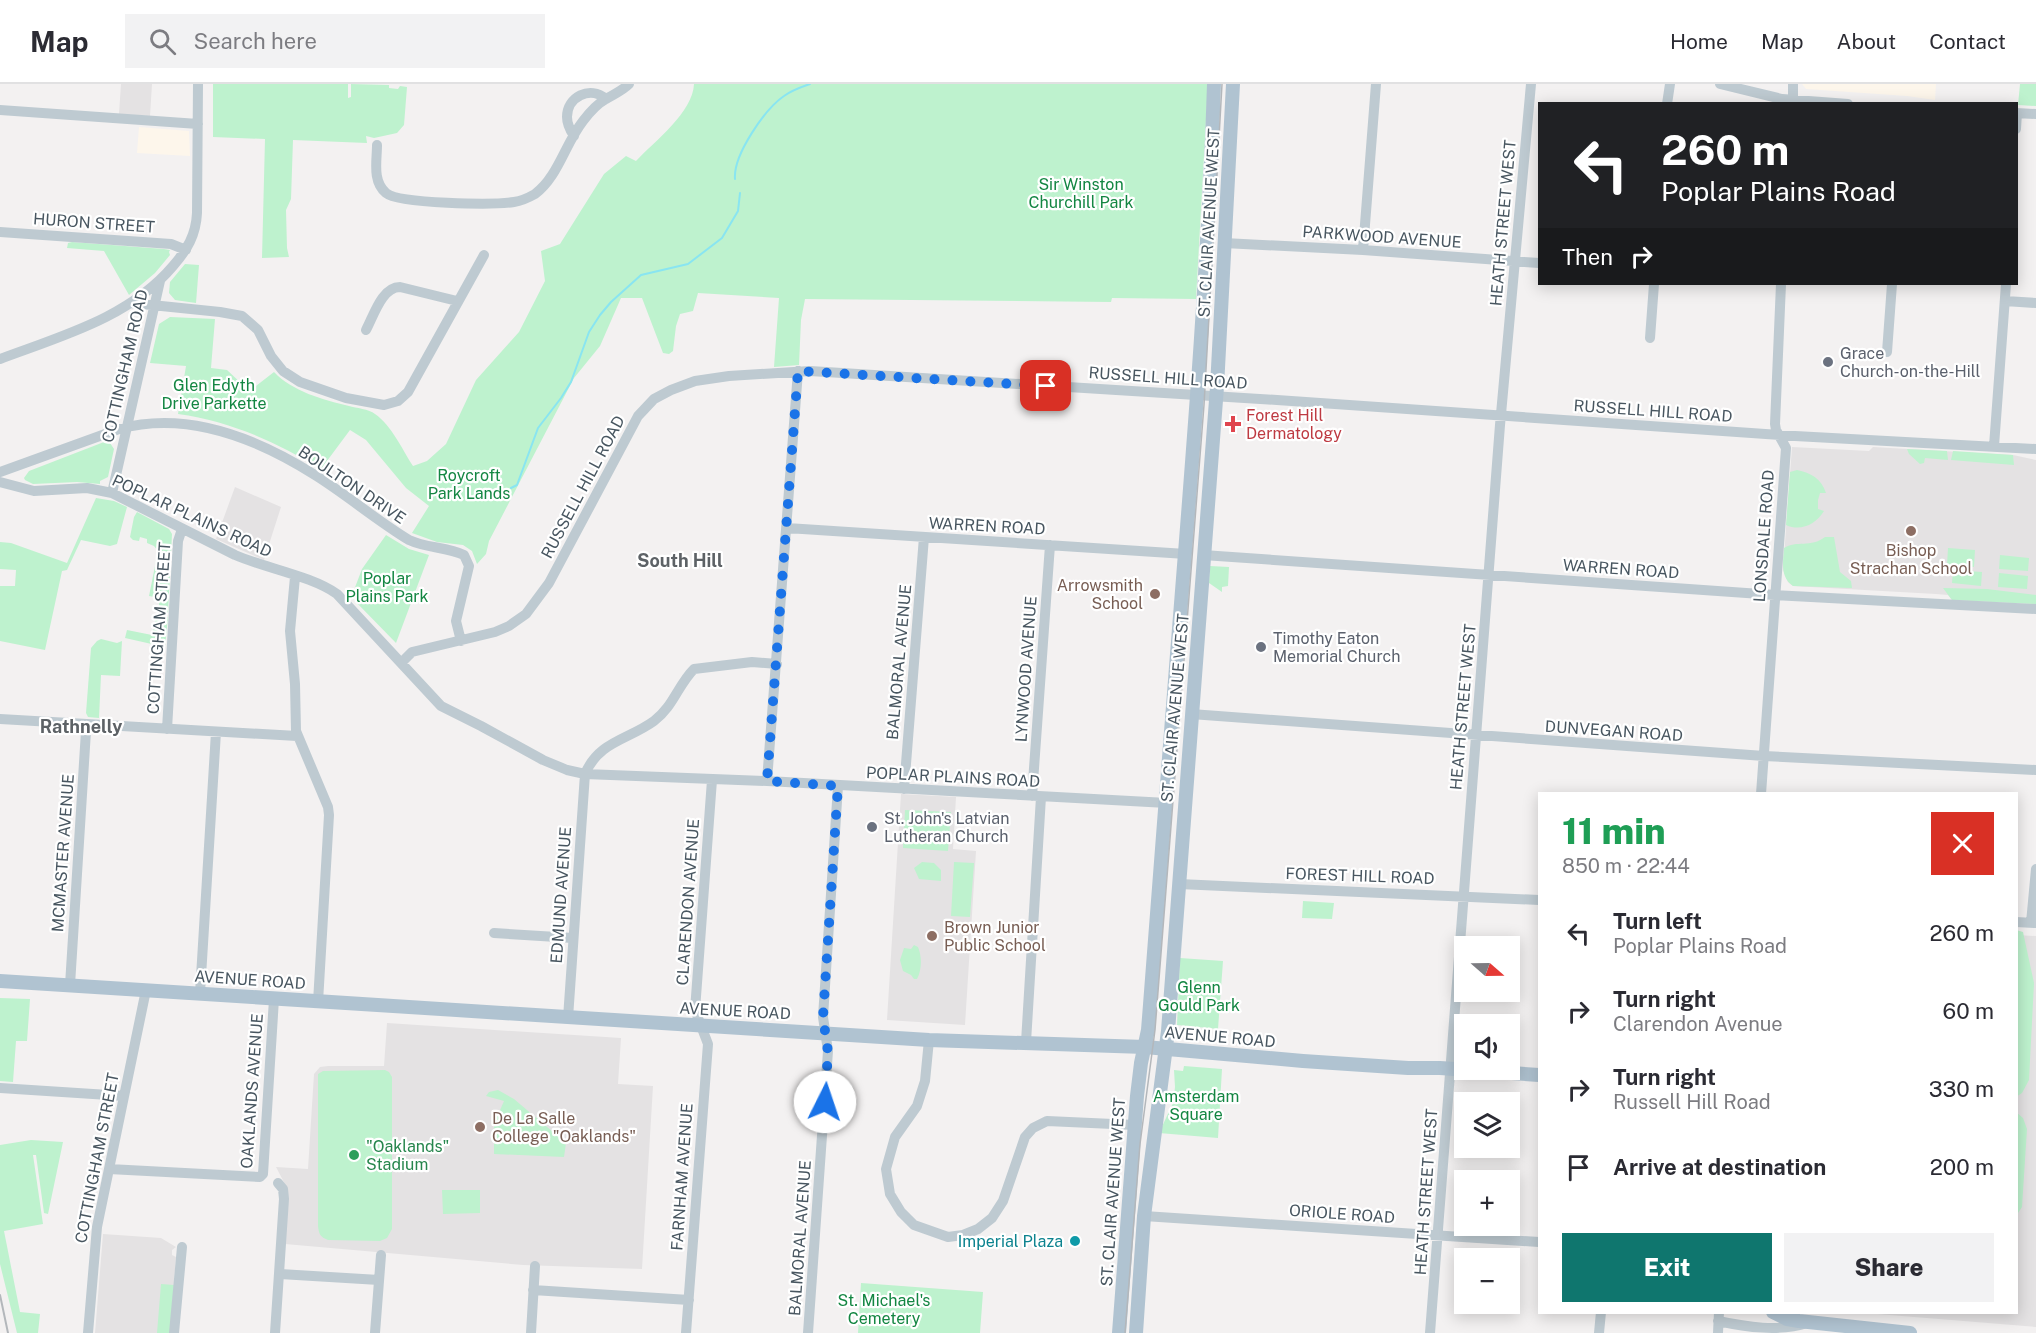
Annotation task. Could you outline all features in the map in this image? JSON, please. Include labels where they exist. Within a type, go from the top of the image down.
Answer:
[{"type":"main road","name":"ST. CLAIR AVENUE WEST","points":[[1119,1333],[1135,1125],[1141,1063],[1149,1018],[1186,554],[1210,201],[1214,84]]},
{"type":"main road","name":"ST. CLAIR AVENUE WEST","points":[[1136,1333],[1144,1216],[1165,1049],[1179,884],[1216,396],[1233,84]]},
{"type":"main road","points":[[1177,654],[1196,656]]},
{"type":"main road","name":"AVENUE ROAD","points":[[0,981],[929,1040],[1145,1047],[1313,1062],[1538,1075]]},
{"type":"main road","points":[[1777,1314],[1787,1319],[1846,1330],[1910,1333]]},
{"type":"main road","points":[[1798,1314],[1809,1323]]},
{"type":"street","points":[[0,359],[105,319],[132,303],[160,281],[186,250],[194,234],[197,221],[198,84]]},
{"type":"street","points":[[377,145],[378,181],[384,191],[392,197],[407,200],[512,203],[527,199],[544,186],[592,111],[629,84]]},
{"type":"street","points":[[1363,250],[1376,84]]},
{"type":"street","name":"HEATH STREET WEST","points":[[1430,1333],[1475,736],[1531,84]]},
{"type":"street","points":[[1667,102],[1670,84]]},
{"type":"street","points":[[1720,84],[1793,102],[1793,84]]},
{"type":"street","points":[[574,136],[567,116],[572,102],[579,95],[586,93],[602,95],[606,99]]},
{"type":"street","points":[[0,111],[198,124]]},
{"type":"street","points":[[2018,113],[2036,114]]},
{"type":"street","name":"HURON STREET","points":[[0,232],[171,244],[186,250]]},
{"type":"street","name":"PARKWOOD AVENUE","points":[[1224,243],[1363,250],[1538,263]]},
{"type":"street","points":[[132,303],[242,316],[254,326],[277,364],[291,377],[346,398],[384,405],[398,401],[408,392],[483,255]]},
{"type":"street","name":"COTTINGHAM ROAD","points":[[112,493],[160,281]]},
{"type":"street","points":[[1650,338],[1653,285]]},
{"type":"street","name":"LONSDALE ROAD","points":[[1761,792],[1786,448],[1775,424],[1781,285]]},
{"type":"street","points":[[1887,352],[1892,285]]},
{"type":"street","points":[[1994,446],[2006,285]]},
{"type":"street","points":[[366,330],[384,294],[394,287],[457,301]]},
{"type":"street","points":[[2005,301],[2036,303]]},
{"type":"street","points":[[767,781],[798,371]]},
{"type":"street","name":"RUSSELL HILL ROAD","points":[[401,663],[412,652],[461,641],[509,626],[534,605],[554,575],[632,424],[654,399],[671,390],[705,379],[798,371],[1216,396],[1780,435],[2036,449]]},
{"type":"street","name":"BOULTON DRIVE","points":[[0,472],[127,427],[172,422],[213,429],[264,448],[315,475],[409,540],[424,546],[455,551],[464,555],[469,566],[456,621],[461,641]]},
{"type":"street","name":"POPLAR PLAINS ROAD","points":[[0,482],[34,491],[87,488],[112,493],[245,560],[325,586],[337,594],[441,706],[543,760],[567,770],[585,774],[767,781],[1167,803]]},
{"type":"street","name":"WARREN ROAD","points":[[787,528],[1186,554]]},
{"type":"street","name":"COTTINGHAM STREET","points":[[167,729],[178,541],[182,529]]},
{"type":"street","name":"BALMORAL AVENUE","points":[[904,789],[924,537]]},
{"type":"street","name":"LYNWOOD AVENUE","points":[[1026,1042],[1050,545]]},
{"type":"street","name":"WARREN ROAD","points":[[1203,555],[1775,595],[2036,609]]},
{"type":"street","points":[[295,577],[290,640],[297,736],[328,807],[329,815],[318,1002]]},
{"type":"street","points":[[585,774],[589,764],[606,747],[640,729],[665,712],[682,683],[694,669],[752,662],[777,664]]},
{"type":"street","name":"DUNVEGAN ROAD","points":[[1191,714],[1764,756],[2036,770]]},
{"type":"street","points":[[0,719],[297,736]]},
{"type":"street","name":"MCMASTER AVENUE","points":[[70,985],[86,731],[84,724]]},
{"type":"street","points":[[200,993],[216,732]]},
{"type":"street","name":"EDMUND AVENUE","points":[[568,1018],[585,774]]},
{"type":"street","name":"CLARENDON AVENUE","points":[[700,1025],[695,1007],[712,780]]},
{"type":"street","name":"BALMORAL AVENUE","points":[[808,1333],[828,1052],[823,1017],[838,786]]},
{"type":"street","points":[[2018,922],[2033,923],[2036,869]]},
{"type":"street","name":"FOREST HILL ROAD","points":[[1179,884],[1538,900]]},
{"type":"street","points":[[494,933],[573,938]]},
{"type":"street","name":"COTTINGHAM STREET","points":[[88,1333],[97,1227],[146,990]]},
{"type":"street","name":"OAKLANDS AVENUE","points":[[109,1169],[260,1177],[263,1174],[274,999]]},
{"type":"street","name":"FARNHAM AVENUE","points":[[686,1333],[708,1044],[700,1025]]},
{"type":"street","points":[[929,1040],[925,1081],[917,1106],[895,1137],[886,1169],[890,1194],[901,1212],[914,1225],[948,1237],[963,1235],[978,1229],[992,1218],[1003,1201],[1025,1137],[1036,1126],[1047,1121],[1135,1125]]},
{"type":"street","points":[[0,1088],[124,1096]]},
{"type":"street","points":[[275,1333],[284,1199],[283,1190],[278,1183]]},
{"type":"street","name":"ORIOLE ROAD","points":[[1144,1216],[1538,1242]]},
{"type":"street","points":[[174,1333],[182,1247]]},
{"type":"street","points":[[375,1333],[381,1255]]},
{"type":"street","points":[[531,1333],[535,1266]]},
{"type":"street","points":[[280,1274],[379,1280]]},
{"type":"street","points":[[533,1290],[689,1300]]},
{"type":"street","points":[[1599,1333],[1601,1314]]},
{"type":"street","points":[[1718,1333],[1719,1317],[1753,1326],[1794,1327],[1809,1323]]},
{"type":"shaded area","points":[[121,84],[152,84],[150,116],[119,114]]},
{"type":"shaded area","points":[[1802,84],[1936,84],[1935,100],[1806,89]]},
{"type":"shaded area","points":[[139,127],[189,131],[190,156],[137,153]]},
{"type":"shaded area","name":"Bishop Strachan School","points":[[1792,447],[1869,451],[1873,447],[2013,455],[2036,460],[2036,604],[1952,600],[1948,595],[1936,594],[1793,586],[1788,582],[1783,570]]},
{"type":"shaded area","points":[[235,487],[281,507],[264,560],[216,539]]},
{"type":"shaded area","name":"Brown Junior Public School","points":[[901,794],[956,797],[953,849],[976,851],[965,1025],[887,1020]]},
{"type":"shaded area","points":[[2018,935],[2036,936],[2036,1327],[1877,1314],[2018,1314]]},
{"type":"shaded area","name":"De La Salle College \"Oaklands\"","points":[[387,1023],[621,1038],[618,1084],[653,1086],[642,1269],[523,1265],[285,1244],[288,1190],[276,1167],[308,1169],[314,1074],[320,1067],[328,1066],[384,1066]]},
{"type":"shaded area","points":[[103,1234],[161,1238],[176,1247],[172,1250],[172,1255],[176,1257],[170,1333],[95,1333]]},
{"type":"green space","points":[[213,84],[348,84],[348,98],[351,97],[351,84],[389,85],[389,88],[398,89],[400,86],[407,87],[404,125],[397,133],[374,138],[366,136],[367,143],[293,140],[291,199],[286,210],[289,257],[262,258],[265,139],[213,137]]},
{"type":"green space","name":"Sir Winston Churchill Park","points":[[694,84],[1208,84],[1196,299],[1112,298],[1111,302],[805,299],[801,320],[799,365],[774,367],[779,298],[698,293],[693,311],[680,314],[673,351],[669,354],[663,353],[642,298],[621,298],[600,346],[574,378],[489,541],[486,554],[477,564],[472,551],[463,545],[437,542],[412,533],[429,506],[406,488],[366,440],[350,430],[321,469],[287,450],[234,427],[178,414],[186,366],[150,363],[159,324],[170,317],[215,319],[211,368],[227,370],[243,385],[252,389],[274,372],[281,379],[308,394],[369,411],[387,425],[413,466],[427,461],[446,444],[476,380],[519,332],[545,281],[541,251],[560,244],[604,174],[626,156],[636,161],[672,126],[687,105]]},
{"type":"green space","points":[[2020,84],[2036,84],[2036,106],[2018,105]]},
{"type":"green space","points":[[68,243],[164,249],[170,250],[170,255],[155,273],[129,295],[104,251],[67,248]]},
{"type":"green space","points":[[185,264],[199,265],[196,303],[175,300],[169,293],[170,282]]},
{"type":"green space","points":[[104,442],[110,443],[114,449],[108,477],[100,481],[100,484],[77,482],[33,484],[24,478],[29,471]]},
{"type":"green space","points":[[1907,449],[1947,451],[1948,460],[1925,458],[1924,463],[1920,464]]},
{"type":"green space","points":[[1953,451],[2013,455],[2014,465],[1951,460]]},
{"type":"green space","points":[[1797,470],[1815,477],[1826,493],[1820,493],[1818,500],[1818,509],[1824,511],[1821,516],[1808,526],[1797,528],[1786,525],[1790,472]]},
{"type":"green space","points":[[96,498],[114,501],[127,507],[117,544],[110,546],[81,540],[67,570],[62,571],[45,650],[0,641],[0,586],[15,586],[16,570],[0,569],[0,542],[11,543],[67,563]]},
{"type":"green space","points":[[137,512],[169,529],[172,534],[168,613],[158,611],[160,598],[149,596],[158,551],[147,543],[147,539],[140,537],[139,541],[130,537]]},
{"type":"green space","name":"Poplar Plains Park","points":[[386,535],[409,549],[429,555],[396,643],[355,601],[358,599],[354,590],[362,569]]},
{"type":"green space","points":[[1825,537],[1834,537],[1840,572],[1851,581],[1852,588],[1793,586],[1784,574],[1784,548],[1794,544],[1814,542]]},
{"type":"green space","points":[[1948,548],[1975,550],[1974,567],[1947,565]]},
{"type":"green space","points":[[2000,555],[2029,558],[2028,571],[1999,569]]},
{"type":"green space","points":[[1210,566],[1229,567],[1228,586],[1222,587],[1222,592],[1209,583]]},
{"type":"green space","points":[[1953,570],[1982,572],[1981,586],[1952,583]]},
{"type":"green space","points":[[1999,573],[2028,576],[2027,589],[1998,587]]},
{"type":"green space","points":[[1943,588],[1987,589],[2036,595],[2036,604],[1952,600]]},
{"type":"green space","points":[[157,615],[168,617],[165,647],[125,638],[127,630],[152,635]]},
{"type":"green space","points":[[101,639],[117,643],[122,641],[120,676],[101,675],[99,718],[88,717],[86,713],[91,648]]},
{"type":"green space","points":[[905,810],[951,812],[948,851],[903,848]]},
{"type":"green space","points":[[922,862],[934,863],[941,870],[941,881],[919,879],[914,868]]},
{"type":"green space","points":[[954,862],[974,863],[970,917],[951,916]]},
{"type":"green space","points":[[1303,901],[1334,903],[1332,919],[1302,918]]},
{"type":"green space","points":[[2018,931],[2023,932],[2034,983],[2029,1080],[2018,1096]]},
{"type":"green space","points":[[914,945],[918,947],[921,959],[917,979],[903,971],[900,960],[904,948],[911,949]]},
{"type":"green space","name":"Glenn Gould Park","points":[[1180,958],[1223,961],[1218,1029],[1177,1025]]},
{"type":"green space","points":[[0,998],[30,999],[27,1041],[16,1041],[13,1082],[0,1081]]},
{"type":"green space","name":"Amsterdam Square","points":[[1184,1066],[1222,1069],[1218,1138],[1159,1133],[1173,1103],[1174,1070],[1183,1071]]},
{"type":"green space","name":"\"Oaklands\" Stadium","points":[[385,1070],[392,1077],[392,1229],[387,1238],[380,1241],[328,1240],[320,1235],[318,1226],[318,1074],[323,1071]]},
{"type":"green space","points":[[498,1090],[514,1099],[566,1143],[564,1157],[494,1154],[494,1124],[504,1101],[486,1096],[489,1092]]},
{"type":"green space","points":[[2018,1114],[2023,1118],[2027,1129],[2022,1207],[2018,1213]]},
{"type":"green space","points":[[31,1140],[63,1142],[48,1214],[44,1213],[36,1155],[33,1155],[43,1224],[4,1231],[20,1312],[40,1314],[38,1333],[17,1333],[0,1264],[0,1145]]},
{"type":"green space","points":[[442,1190],[480,1190],[480,1213],[443,1214]]},
{"type":"green space","name":"St. Michael's Cemetery","points":[[861,1283],[983,1292],[980,1333],[858,1333]]},
{"type":"green space","points":[[161,1284],[174,1285],[170,1333],[157,1333]]},
{"type":"waterway","points":[[735,179],[739,158],[752,133],[768,111],[793,90],[810,84]]},
{"type":"waterway","points":[[511,488],[517,485],[538,428],[571,382],[589,332],[600,315],[641,275],[688,264],[722,238],[738,211],[740,193]]},
{"type":"tram line","points":[[1125,1333],[1140,1144],[1155,1030],[1204,405],[1222,84]]},
{"type":"railway","points":[[0,1295],[8,1333]]},
{"type":"place","name":"Grace Church-on-the-Hill","points":[[1828,362]]},
{"type":"place","name":"Forest Hill Dermatology","points":[[1233,424]]},
{"type":"place","name":"Bishop Strachan School","points":[[1911,531]]},
{"type":"place","name":"Arrowsmith School","points":[[1155,594]]},
{"type":"place","name":"Timothy Eaton Memorial Church","points":[[1261,647]]},
{"type":"place","name":"St. John's Latvian Lutheran Church","points":[[872,827]]},
{"type":"place","name":"Brown Junior Public School","points":[[932,936]]},
{"type":"place","name":"De La Salle College \"Oaklands\"","points":[[480,1127]]},
{"type":"place","name":"\"Oaklands\" Stadium","points":[[354,1155]]},
{"type":"place","name":"Imperial Plaza","points":[[1075,1241]]},
{"type":"district","name":"South Hill","points":[[680,560]]},
{"type":"district","name":"Rathnelly","points":[[81,726]]},
{"type":"route","points":[[825,1102],[828,1052],[823,1017],[838,786],[767,781],[798,371],[1046,386]]},
{"type":"park label","name":"Glen Edyth Drive Parkette","points":[[214,394]]},
{"type":"park label","name":"Roycroft Park Lands","points":[[469,484]]}]
